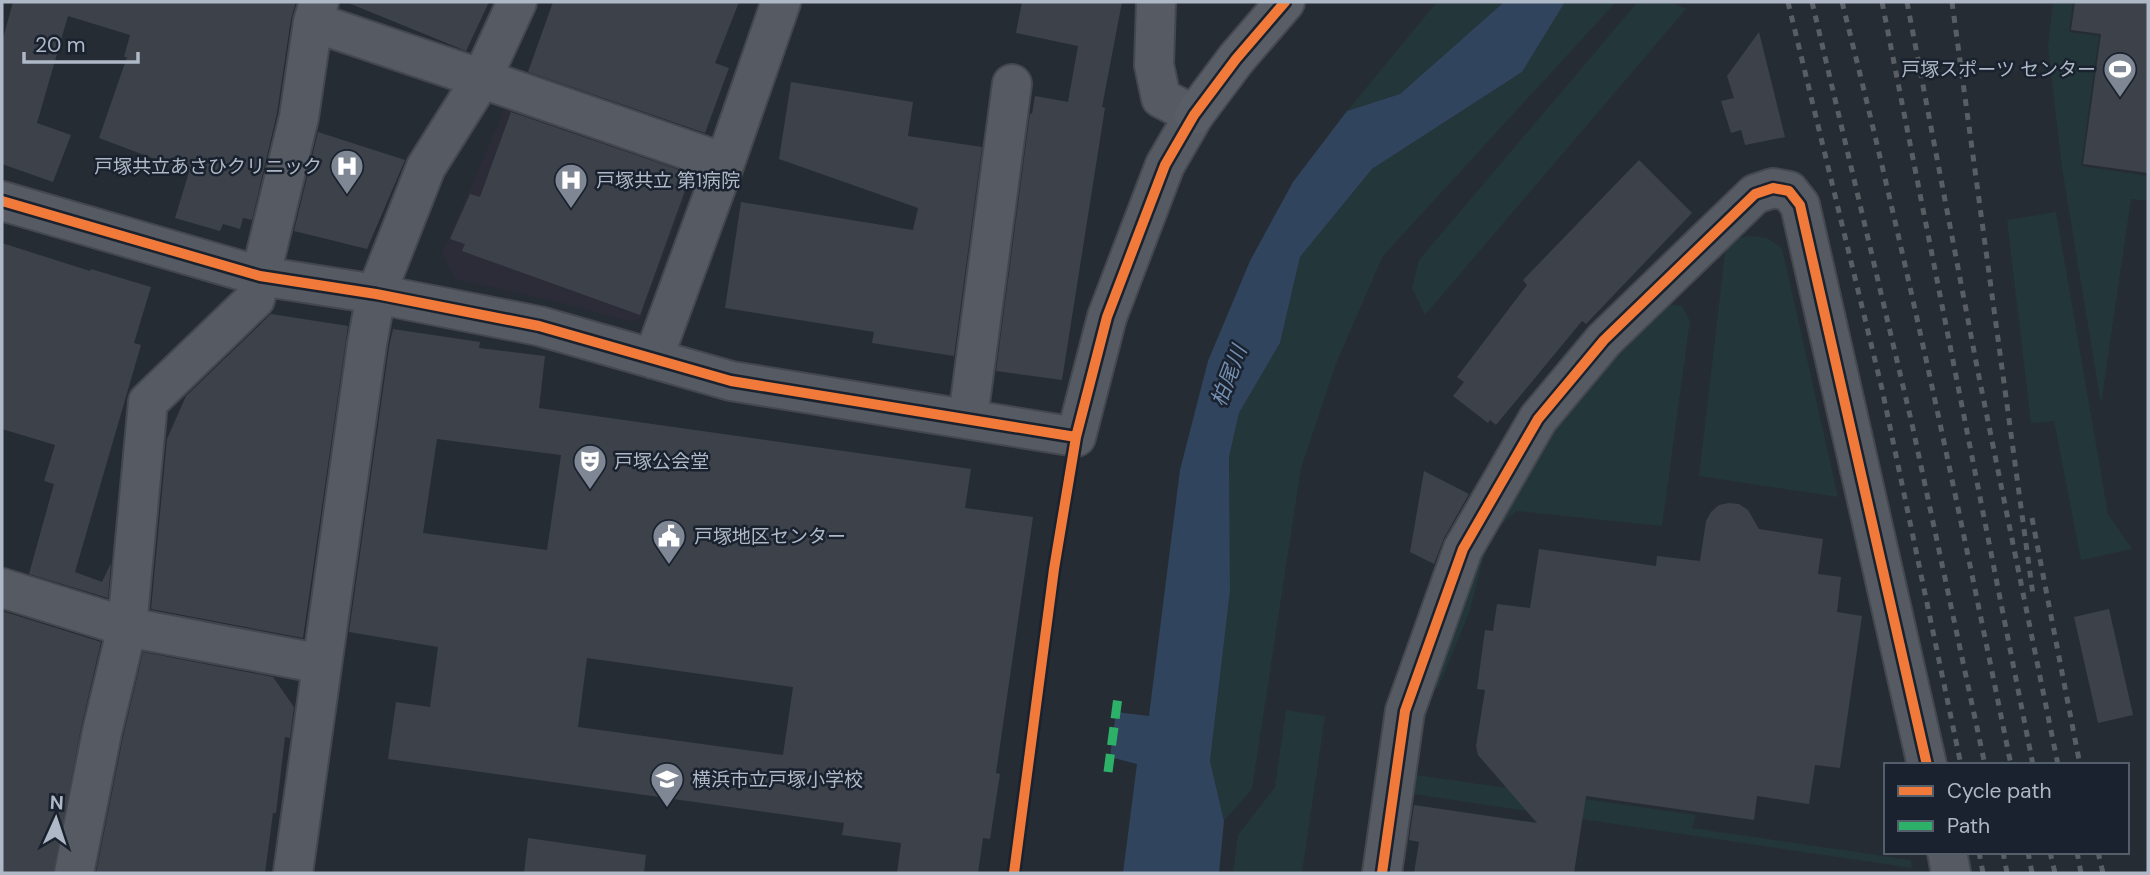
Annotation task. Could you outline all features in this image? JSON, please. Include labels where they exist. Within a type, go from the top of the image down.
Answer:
[{"type":"street","points":[[293,873],[376,294],[426,167],[482,78],[517,2]]},
{"type":"street","points":[[653,359],[781,2]]},
{"type":"street","points":[[1156,2],[1154,65],[1161,98],[1194,114]]},
{"type":"street","points":[[2,201],[260,276],[376,294],[539,326],[731,381],[1076,437],[1107,317],[1166,165],[1194,114],[1285,2]]},
{"type":"street","points":[[75,873],[102,732],[127,627],[149,402],[255,299],[299,117],[316,12],[482,78],[725,163]]},
{"type":"street","points":[[968,418],[1012,84]]},
{"type":"street","points":[[1382,873],[1405,711],[1463,549],[1538,419],[1604,340],[1755,194],[1773,188],[1789,191],[1800,205],[1803,216],[1927,763]]},
{"type":"street","points":[[2,588],[127,627],[322,664]]},
{"type":"street","points":[[1947,854],[1951,873]]},
{"type":"shaded area","points":[[1437,2],[1504,2],[1400,94],[1347,111]]},
{"type":"shaded area","points":[[1565,2],[1616,2],[1383,256],[1337,361],[1301,468],[1252,789],[1224,821],[1210,761],[1230,591],[1229,457],[1239,413],[1280,343],[1300,257],[1372,169],[1522,72]]},
{"type":"shaded area","points":[[1671,2],[1686,9],[1425,315],[1412,288],[1419,260],[1636,4]]},
{"type":"shaded area","points":[[2053,2],[2073,2],[2069,32],[2099,36],[2081,166],[2148,176],[2148,201],[2131,199],[2101,404],[2062,168],[2048,47]]},
{"type":"shaded area","name":"戸塚共立 第1病院","points":[[506,106],[695,172],[640,319],[632,322],[455,279],[442,253]]},
{"type":"shaded area","points":[[2056,212],[2108,514],[2132,549],[2081,560],[2054,421],[2031,423],[2007,220]]},
{"type":"shaded area","points":[[1749,236],[1767,238],[1782,248],[1838,497],[1699,476],[1725,253],[1733,239]]},
{"type":"shaded area","points":[[1667,304],[1682,306],[1690,321],[1662,526],[1516,511],[1489,537],[1469,613],[1438,688],[1425,687],[1470,555],[1531,451],[1602,363]]},
{"type":"shaded area","points":[[1286,710],[1325,716],[1302,873],[1233,873],[1238,835],[1275,787]]},
{"type":"shaded area","points":[[1410,774],[1696,815],[1692,828],[1911,860],[1912,868],[1406,793]]},
{"type":"water","name":"柏尾川","points":[[1504,2],[1565,2],[1522,72],[1372,169],[1300,257],[1280,343],[1239,413],[1229,457],[1230,591],[1210,761],[1224,821],[1219,873],[1123,873],[1137,764],[1110,757],[1116,712],[1149,716],[1180,470],[1208,361],[1250,261],[1293,182],[1347,111],[1400,94]]},
{"type":"building","points":[[13,2],[296,2],[277,113],[252,220],[243,218],[240,229],[223,224],[220,231],[175,218],[189,172],[99,138],[127,57],[124,57],[130,35],[68,16],[37,123],[71,135],[53,182],[2,164],[2,42]]},
{"type":"building","points":[[346,2],[489,2],[466,51]]},
{"type":"building","points":[[553,2],[739,2],[715,63],[729,68],[705,133],[528,72]]},
{"type":"building","points":[[1022,2],[1122,2],[1102,107],[1105,108],[1062,380],[996,371],[1030,113],[1032,114],[1035,96],[1068,102],[1078,46],[1016,33]]},
{"type":"building","name":"戸塚スポーツ センター","points":[[2075,2],[2148,2],[2148,173],[2083,164],[2101,34],[2071,30]]},
{"type":"building","points":[[1759,32],[1785,137],[1745,145],[1741,130],[1731,133],[1721,101],[1734,98],[1727,76]]},
{"type":"building","points":[[791,82],[913,102],[908,136],[982,147],[954,356],[872,343],[874,332],[725,308],[741,202],[913,230],[918,208],[779,159]]},
{"type":"building","name":"戸塚共立 第1病院","points":[[511,112],[691,174],[640,315],[462,251],[465,244],[450,239],[470,194],[480,197]]},
{"type":"building","points":[[318,132],[405,160],[367,249],[294,231]]},
{"type":"building","points":[[1639,160],[1692,213],[1586,324],[1582,321],[1496,425],[1490,420],[1488,423],[1453,396],[1464,382],[1457,377],[1527,285],[1523,280]]},
{"type":"building","points":[[2,243],[151,287],[134,343],[141,345],[75,572],[102,582],[111,563],[108,598],[29,574],[54,484],[44,481],[55,445],[2,429]]},
{"type":"building","points":[[271,314],[348,326],[303,638],[151,609],[167,439],[186,396]]},
{"type":"building","points":[[393,329],[480,342],[479,348],[545,356],[539,408],[971,469],[965,508],[1033,517],[996,773],[1000,774],[990,839],[983,838],[978,873],[897,873],[901,843],[842,835],[844,823],[388,759],[396,702],[430,707],[438,647],[349,632]],"holes":[[[437,439],[561,455],[547,550],[423,533]],[[587,658],[793,687],[783,755],[578,727]]]},
{"type":"building","points":[[1424,471],[1469,494],[1444,538],[1434,564],[1410,552]]},
{"type":"building","points":[[1739,504],[1748,510],[1759,529],[1823,539],[1818,574],[1841,577],[1837,612],[1862,616],[1840,768],[1815,765],[1809,804],[1757,796],[1754,820],[1586,796],[1574,873],[1414,873],[1419,842],[1409,840],[1414,805],[1537,823],[1478,755],[1476,746],[1485,690],[1477,689],[1485,630],[1493,631],[1497,604],[1530,608],[1539,549],[1656,566],[1657,556],[1700,561],[1706,521],[1719,505]]},
{"type":"building","points":[[2109,609],[2133,715],[2098,723],[2074,617]]},
{"type":"building","points":[[2,611],[101,642],[53,873],[2,873]]},
{"type":"building","points":[[143,652],[273,677],[294,707],[290,738],[285,737],[276,813],[273,813],[265,873],[96,873]]},
{"type":"building","points":[[528,838],[646,855],[644,873],[524,873]]},
{"type":"railway","points":[[1788,2],[1882,389],[1961,763]]},
{"type":"railway","points":[[1812,2],[1912,424],[1985,763]]},
{"type":"railway","points":[[1842,2],[1910,287],[2011,763]]},
{"type":"railway","points":[[1882,2],[2033,763]]},
{"type":"railway","points":[[1907,2],[1978,372],[2058,763]]},
{"type":"railway","points":[[1952,2],[2033,595]]},
{"type":"railway","points":[[2032,518],[2080,763]]},
{"type":"railway","points":[[1979,854],[1983,873]]},
{"type":"railway","points":[[2003,854],[2007,873]]},
{"type":"railway","points":[[2028,854],[2032,873]]},
{"type":"railway","points":[[2050,854],[2055,873]]},
{"type":"railway","points":[[2077,854],[2081,873]]},
{"type":"railway","points":[[2098,854],[2103,873]]},
{"type":"marked path","points":[[1108,772],[1118,697]]},
{"type":"cycle path","points":[[1014,873],[1054,569],[1076,437],[1107,317],[1165,165],[1194,115],[1236,59],[1285,2]]},
{"type":"cycle path","points":[[1382,873],[1405,711],[1463,549],[1538,419],[1604,340],[1755,194],[1773,188],[1789,191],[1800,205],[1927,763]]},
{"type":"cycle path","points":[[2,201],[260,276],[376,294],[539,326],[731,381],[1076,437]]},
{"type":"place","name":"戸塚スポーツ センター","points":[[2120,99]]},
{"type":"place","name":"戸塚共立あさひクリニック","points":[[347,196]]},
{"type":"place","name":"戸塚共立 第1病院","points":[[571,210]]},
{"type":"place","name":"戸塚公会堂","points":[[590,491]]},
{"type":"place","name":"戸塚地区センター","points":[[669,566]]},
{"type":"place","name":"横浜市立戸塚小学校","points":[[667,809]]}]
